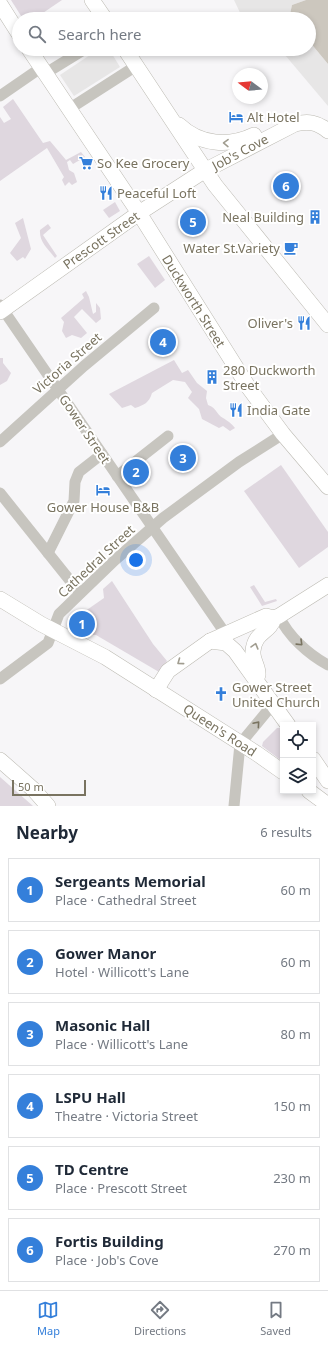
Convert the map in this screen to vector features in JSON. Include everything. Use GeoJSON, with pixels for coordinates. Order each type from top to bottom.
{"type":"FeatureCollection","features":[{"type":"Feature","properties":{"kind":"main road"},"geometry":{"type":"LineString","coordinates":[[92,0],[100,12]]}},
{"type":"Feature","properties":{"kind":"main road"},"geometry":{"type":"LineString","coordinates":[[0,4],[12,23]]}},
{"type":"Feature","properties":{"kind":"main road","name":"Duckworth Street"},"geometry":{"type":"LineString","coordinates":[[35,56],[139,213],[234,366],[283,434],[328,487]]}},
{"type":"Feature","properties":{"kind":"main road"},"geometry":{"type":"LineString","coordinates":[[130,56],[204,171],[328,325]]}},
{"type":"Feature","properties":{"kind":"main road","name":"Job's Cove"},"geometry":{"type":"LineString","coordinates":[[204,171],[295,124],[305,121],[313,123],[328,131]]}},
{"type":"Feature","properties":{"kind":"main road"},"geometry":{"type":"LineString","coordinates":[[172,122],[194,137],[214,142],[234,142],[261,131],[276,133]]}},
{"type":"Feature","properties":{"kind":"main road","name":"Prescott Street"},"geometry":{"type":"LineString","coordinates":[[1,309],[139,213],[204,171]]}},
{"type":"Feature","properties":{"kind":"main road"},"geometry":{"type":"LineString","coordinates":[[257,681],[259,673],[253,660],[254,644],[259,635],[272,626],[277,617],[328,585]]}},
{"type":"Feature","properties":{"kind":"main road","name":"Queen's Road"},"geometry":{"type":"LineString","coordinates":[[0,599],[54,631],[81,643],[280,770]]}},
{"type":"Feature","properties":{"kind":"main road"},"geometry":{"type":"LineString","coordinates":[[156,690],[168,671],[210,641],[266,616],[277,617]]}},
{"type":"Feature","properties":{"kind":"main road"},"geometry":{"type":"LineString","coordinates":[[210,641],[223,642],[230,645],[286,722]]}},
{"type":"Feature","properties":{"kind":"main road"},"geometry":{"type":"LineString","coordinates":[[0,760],[34,790],[48,806]]}},
{"type":"Feature","properties":{"kind":"main road"},"geometry":{"type":"LineString","coordinates":[[316,767],[328,781]]}},
{"type":"Feature","properties":{"kind":"main road"},"geometry":{"type":"LineString","coordinates":[[313,794],[328,805]]}},
{"type":"Feature","properties":{"kind":"street"},"geometry":{"type":"LineString","coordinates":[[0,96],[71,56]]}},
{"type":"Feature","properties":{"kind":"street"},"geometry":{"type":"LineString","coordinates":[[69,109],[136,66]]}},
{"type":"Feature","properties":{"kind":"street","name":"Victoria Street"},"geometry":{"type":"LineString","coordinates":[[0,442],[58,389],[154,308]]}},
{"type":"Feature","properties":{"kind":"street","name":"Gower Street"},"geometry":{"type":"LineString","coordinates":[[1,309],[58,389],[225,633]]}},
{"type":"Feature","properties":{"kind":"street","name":"Cathedral Street"},"geometry":{"type":"LineString","coordinates":[[0,680],[48,643],[54,631],[59,614],[115,560],[163,518],[215,479],[261,447],[283,434]]}},
{"type":"Feature","properties":{"kind":"street"},"geometry":{"type":"LineString","coordinates":[[117,476],[168,436]]}},
{"type":"Feature","properties":{"kind":"street"},"geometry":{"type":"LineString","coordinates":[[48,553],[74,501],[75,482],[79,472],[102,454]]}},
{"type":"Feature","properties":{"kind":"street"},"geometry":{"type":"LineString","coordinates":[[0,493],[80,593]]}},
{"type":"Feature","properties":{"kind":"street"},"geometry":{"type":"LineString","coordinates":[[277,617],[294,638],[310,652],[328,664]]}},
{"type":"Feature","properties":{"kind":"street"},"geometry":{"type":"LineString","coordinates":[[234,806],[240,744],[273,704]]}},
{"type":"Feature","properties":{"kind":"shaded area"},"geometry":{"type":"Polygon","coordinates":[[[11,0],[62,0],[44,12],[19,12],[11,0]]]}},
{"type":"Feature","properties":{"kind":"shaded area"},"geometry":{"type":"Polygon","coordinates":[[[234,0],[306,0],[292,5],[290,12],[240,12],[234,0]]]}},
{"type":"Feature","properties":{"kind":"shaded area"},"geometry":{"type":"Polygon","coordinates":[[[306,0],[328,0],[328,64],[316,49],[316,12],[290,12],[292,5],[306,0]]]}},
{"type":"Feature","properties":{"kind":"shaded area"},"geometry":{"type":"Polygon","coordinates":[[[316,49],[328,64],[328,106],[286,56],[316,56],[316,49]]]}},
{"type":"Feature","properties":{"kind":"shaded area"},"geometry":{"type":"Polygon","coordinates":[[[88,56],[113,56],[120,67],[74,96],[60,75],[88,56]]]}},
{"type":"Feature","properties":{"kind":"shaded area"},"geometry":{"type":"Polygon","coordinates":[[[13,99],[43,143],[50,141],[66,160],[81,152],[85,157],[73,164],[70,160],[67,162],[69,170],[74,173],[77,182],[72,185],[69,182],[65,186],[62,180],[64,177],[47,148],[0,181],[0,117],[4,123],[11,119],[3,107],[13,99]]]}},
{"type":"Feature","properties":{"kind":"shaded area"},"geometry":{"type":"Polygon","coordinates":[[[115,202],[120,211],[109,218],[103,210],[115,202]]]}},
{"type":"Feature","properties":{"kind":"shaded area"},"geometry":{"type":"Polygon","coordinates":[[[23,218],[31,249],[25,259],[23,257],[17,261],[10,253],[21,238],[15,223],[23,218]]]}},
{"type":"Feature","properties":{"kind":"shaded area"},"geometry":{"type":"Polygon","coordinates":[[[48,224],[51,228],[43,235],[57,256],[55,258],[44,245],[40,234],[40,230],[48,224]]]}},
{"type":"Feature","properties":{"kind":"shaded area"},"geometry":{"type":"Polygon","coordinates":[[[149,256],[165,280],[155,288],[137,264],[149,256]]]}},
{"type":"Feature","properties":{"kind":"shaded area"},"geometry":{"type":"Polygon","coordinates":[[[86,291],[93,314],[96,312],[96,303],[100,308],[101,319],[96,323],[82,309],[74,317],[87,333],[81,338],[72,335],[66,338],[62,331],[64,322],[61,318],[84,298],[82,294],[86,291]]]}},
{"type":"Feature","properties":{"kind":"shaded area"},"geometry":{"type":"Polygon","coordinates":[[[0,358],[3,358],[3,363],[11,373],[7,381],[0,385],[0,358]]]}},
{"type":"Feature","properties":{"kind":"shaded area"},"geometry":{"type":"Polygon","coordinates":[[[174,360],[182,373],[188,370],[197,383],[207,391],[206,398],[208,405],[235,428],[230,431],[223,426],[219,428],[202,419],[199,409],[188,398],[192,392],[185,382],[173,380],[152,393],[146,403],[135,408],[131,405],[122,408],[109,394],[174,360]]]}},
{"type":"Feature","properties":{"kind":"shaded area"},"geometry":{"type":"Polygon","coordinates":[[[281,465],[328,532],[328,547],[299,568],[244,491],[281,465]]]}},
{"type":"Feature","properties":{"kind":"shaded area"},"geometry":{"type":"Polygon","coordinates":[[[112,581],[153,644],[167,661],[159,672],[96,635],[85,633],[73,627],[69,621],[72,616],[81,614],[104,598],[103,589],[112,581]]]}},
{"type":"Feature","properties":{"kind":"shaded area"},"geometry":{"type":"Polygon","coordinates":[[[254,585],[265,602],[276,599],[277,601],[262,606],[250,587],[254,585]]]}},
{"type":"Feature","properties":{"kind":"shaded area"},"geometry":{"type":"Polygon","coordinates":[[[277,728],[280,728],[280,760],[262,746],[263,742],[277,728]]]}},
{"type":"Feature","properties":{"kind":"shaded area"},"geometry":{"type":"Polygon","coordinates":[[[0,777],[33,806],[0,806],[0,777]]]}},
{"type":"Feature","properties":{"kind":"place","name":"Alt Hotel"},"geometry":{"type":"Point","coordinates":[236,117]}},
{"type":"Feature","properties":{"kind":"place","name":"So Kee Grocery"},"geometry":{"type":"Point","coordinates":[86,163]}},
{"type":"Feature","properties":{"kind":"place","name":"Fortis Building"},"geometry":{"type":"Point","coordinates":[286,186]}},
{"type":"Feature","properties":{"kind":"place","name":"Peaceful Loft"},"geometry":{"type":"Point","coordinates":[106,193]}},
{"type":"Feature","properties":{"kind":"place","name":"Neal Building"},"geometry":{"type":"Point","coordinates":[315,217]}},
{"type":"Feature","properties":{"kind":"place","name":"TD Centre"},"geometry":{"type":"Point","coordinates":[193,222]}},
{"type":"Feature","properties":{"kind":"place","name":"Water St.Variety"},"geometry":{"type":"Point","coordinates":[291,248]}},
{"type":"Feature","properties":{"kind":"place","name":"Oliver's"},"geometry":{"type":"Point","coordinates":[304,323]}},
{"type":"Feature","properties":{"kind":"place","name":"LSPU Hall"},"geometry":{"type":"Point","coordinates":[163,342]}},
{"type":"Feature","properties":{"kind":"place","name":"280 Duckworth Street"},"geometry":{"type":"Point","coordinates":[212,377]}},
{"type":"Feature","properties":{"kind":"place","name":"India Gate"},"geometry":{"type":"Point","coordinates":[236,410]}},
{"type":"Feature","properties":{"kind":"place","name":"Masonic Hall"},"geometry":{"type":"Point","coordinates":[183,458]}},
{"type":"Feature","properties":{"kind":"place","name":"Gower Manor"},"geometry":{"type":"Point","coordinates":[136,472]}},
{"type":"Feature","properties":{"kind":"place","name":"Gower House B&B"},"geometry":{"type":"Point","coordinates":[103,490]}},
{"type":"Feature","properties":{"kind":"place","name":"Sergeants Memorial"},"geometry":{"type":"Point","coordinates":[82,624]}},
{"type":"Feature","properties":{"kind":"place","name":"Gower Street United Church"},"geometry":{"type":"Point","coordinates":[221,694]}}]}
